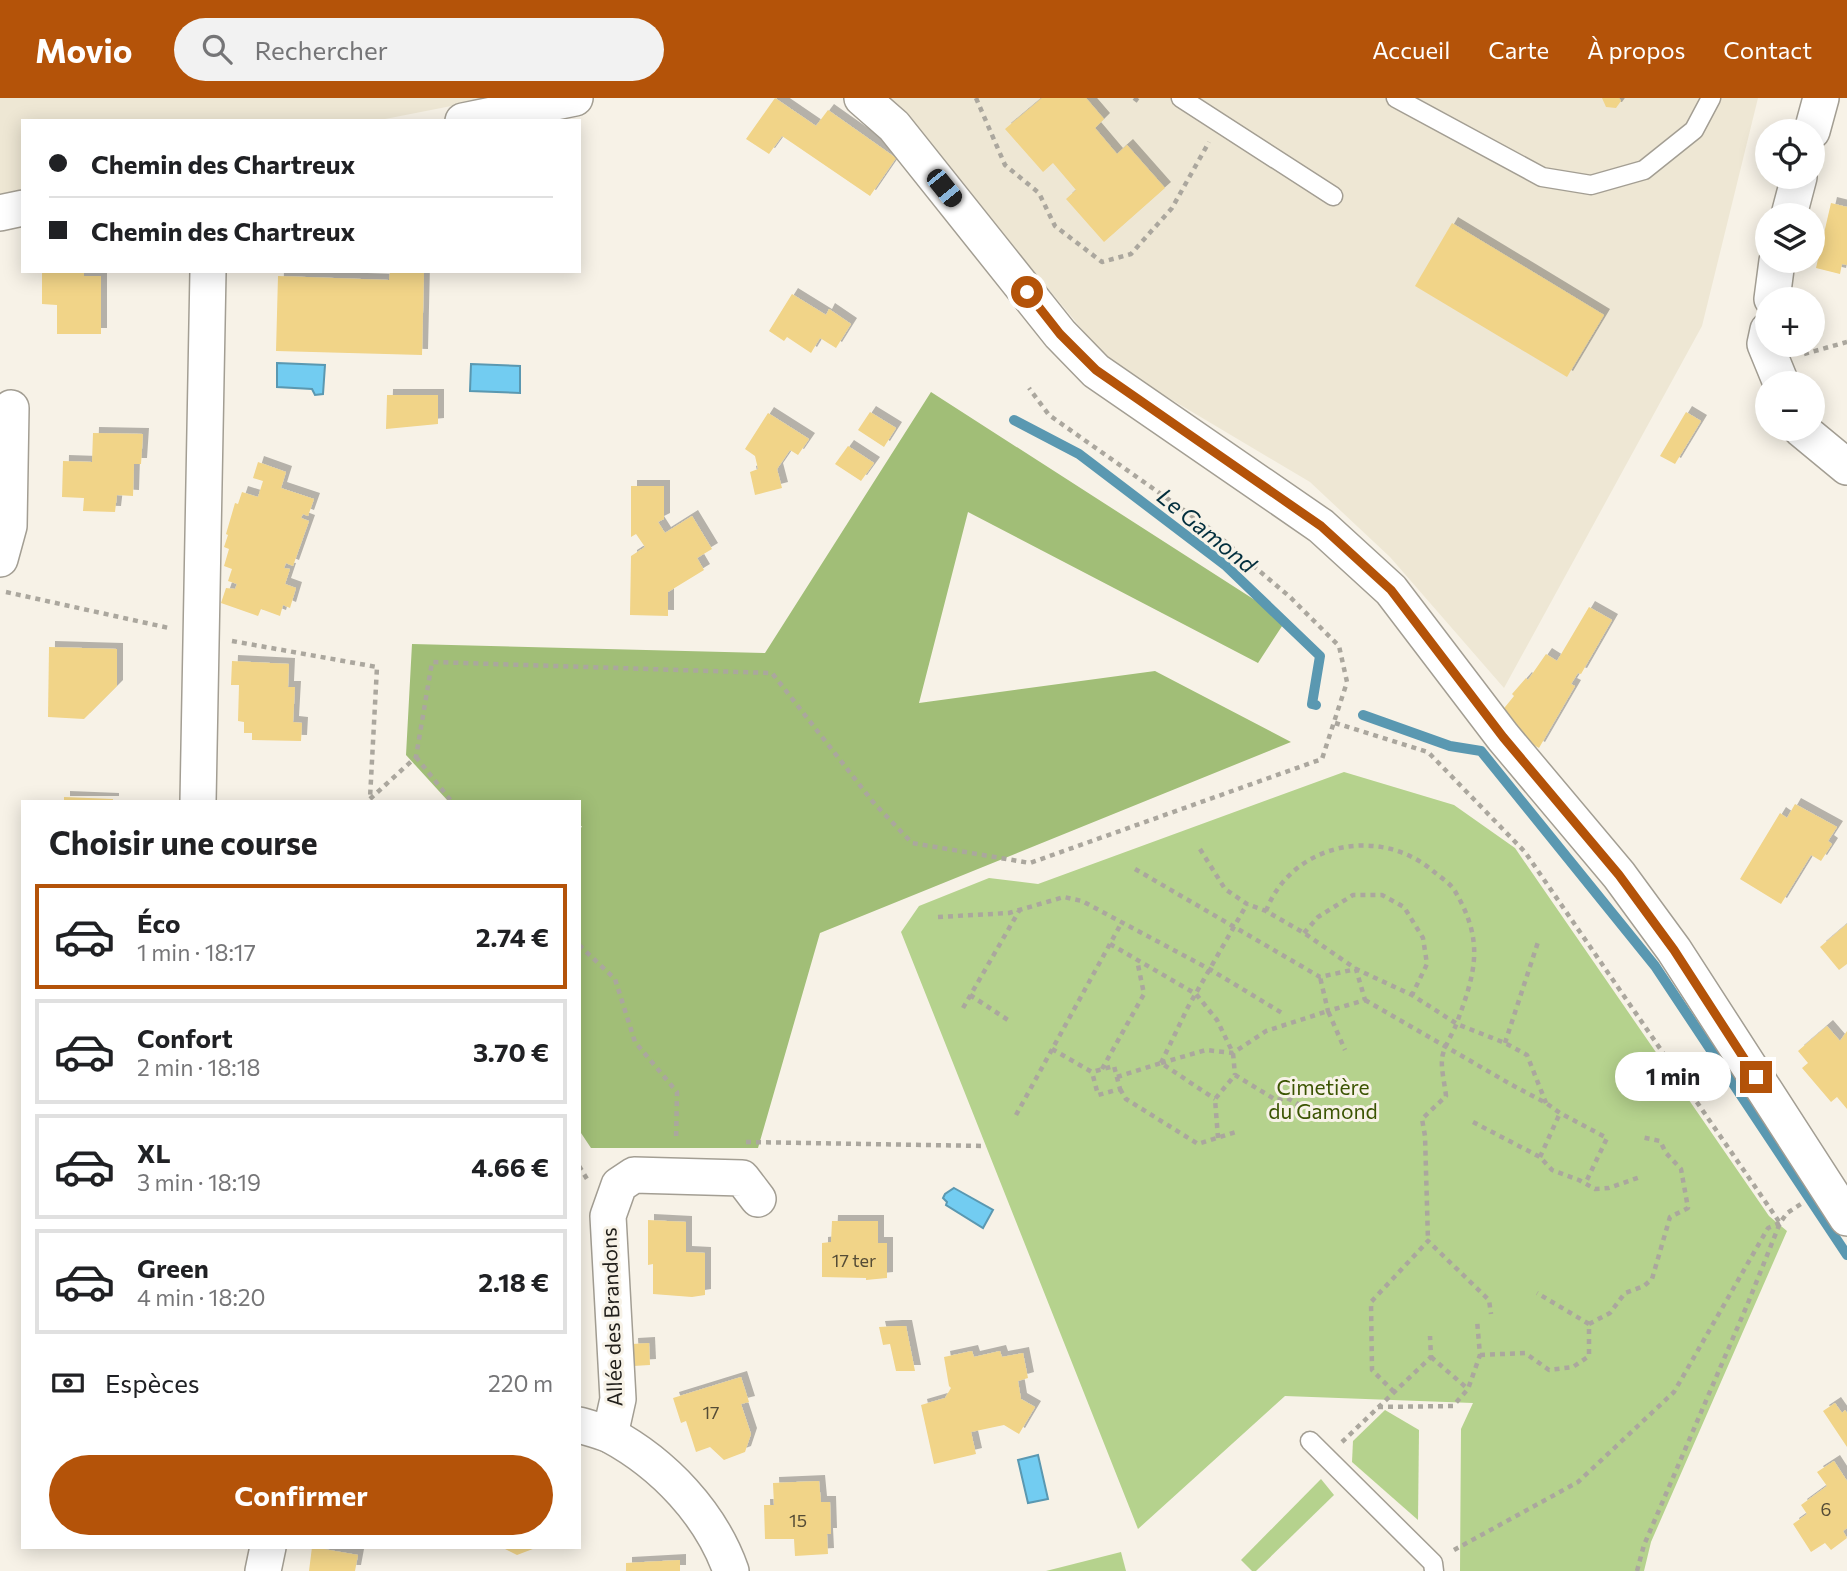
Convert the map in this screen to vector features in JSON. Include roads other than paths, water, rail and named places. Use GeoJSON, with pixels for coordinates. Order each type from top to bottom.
{"type":"FeatureCollection","features":[{"type":"Feature","properties":{"kind":"street"},"geometry":{"type":"LineString","coordinates":[[473,119],[575,98]]}},
{"type":"Feature","properties":{"kind":"street"},"geometry":{"type":"LineString","coordinates":[[862,98],[894,126],[1060,334],[1096,370],[1321,526],[1391,590],[1503,737],[1619,875],[1674,950],[1847,1218]]}},
{"type":"Feature","properties":{"kind":"street"},"geometry":{"type":"LineString","coordinates":[[1815,119],[1821,98]]}},
{"type":"Feature","properties":{"kind":"street"},"geometry":{"type":"LineString","coordinates":[[0,213],[21,208]]}},
{"type":"Feature","properties":{"kind":"street"},"geometry":{"type":"LineString","coordinates":[[198,800],[199,635],[208,273]]}},
{"type":"Feature","properties":{"kind":"street"},"geometry":{"type":"LineString","coordinates":[[0,559],[9,526],[11,408]]}},
{"type":"Feature","properties":{"kind":"street"},"geometry":{"type":"LineString","coordinates":[[1816,441],[1847,467]]}},
{"type":"Feature","properties":{"kind":"street","name":"Allée des Brandons"},"geometry":{"type":"LineString","coordinates":[[731,1571],[723,1548],[697,1506],[654,1465],[594,1430],[618,1399],[608,1216],[620,1185],[634,1175],[742,1178],[758,1199]]}},
{"type":"Feature","properties":{"kind":"street"},"geometry":{"type":"LineString","coordinates":[[263,1571],[268,1549]]}},
{"type":"Feature","properties":{"kind":"lane"},"geometry":{"type":"LineString","coordinates":[[1181,98],[1333,196]]}},
{"type":"Feature","properties":{"kind":"lane"},"geometry":{"type":"LineString","coordinates":[[1396,98],[1542,177],[1591,185],[1644,170],[1694,130],[1712,98]]}},
{"type":"Feature","properties":{"kind":"lane"},"geometry":{"type":"LineString","coordinates":[[1310,1441],[1433,1567]]}},
{"type":"Feature","properties":{"kind":"water"},"geometry":{"type":"Polygon","coordinates":[[[277,363],[325,365],[323,394],[315,395],[312,389],[277,387],[277,363]]]}},
{"type":"Feature","properties":{"kind":"water"},"geometry":{"type":"Polygon","coordinates":[[[471,364],[520,366],[520,393],[470,391],[471,364]]]}},
{"type":"Feature","properties":{"kind":"water"},"geometry":{"type":"Polygon","coordinates":[[[954,1188],[993,1210],[983,1228],[946,1205],[947,1202],[943,1198],[954,1188]]]}},
{"type":"Feature","properties":{"kind":"water"},"geometry":{"type":"Polygon","coordinates":[[[1038,1455],[1048,1499],[1028,1503],[1018,1460],[1038,1455]]]}},
{"type":"Feature","properties":{"kind":"waterway","name":"Le Gamond"},"geometry":{"type":"LineString","coordinates":[[1014,420],[1079,454],[1225,565],[1320,656],[1312,704],[1316,705]]}},
{"type":"Feature","properties":{"kind":"waterway","name":"Le Gamond"},"geometry":{"type":"LineString","coordinates":[[1363,715],[1450,746],[1481,751],[1655,966],[1847,1255]]}},
{"type":"Feature","properties":{"kind":"park label","name":"Cimetière du Gamond"},"geometry":{"type":"Point","coordinates":[1323,1098]}}]}
